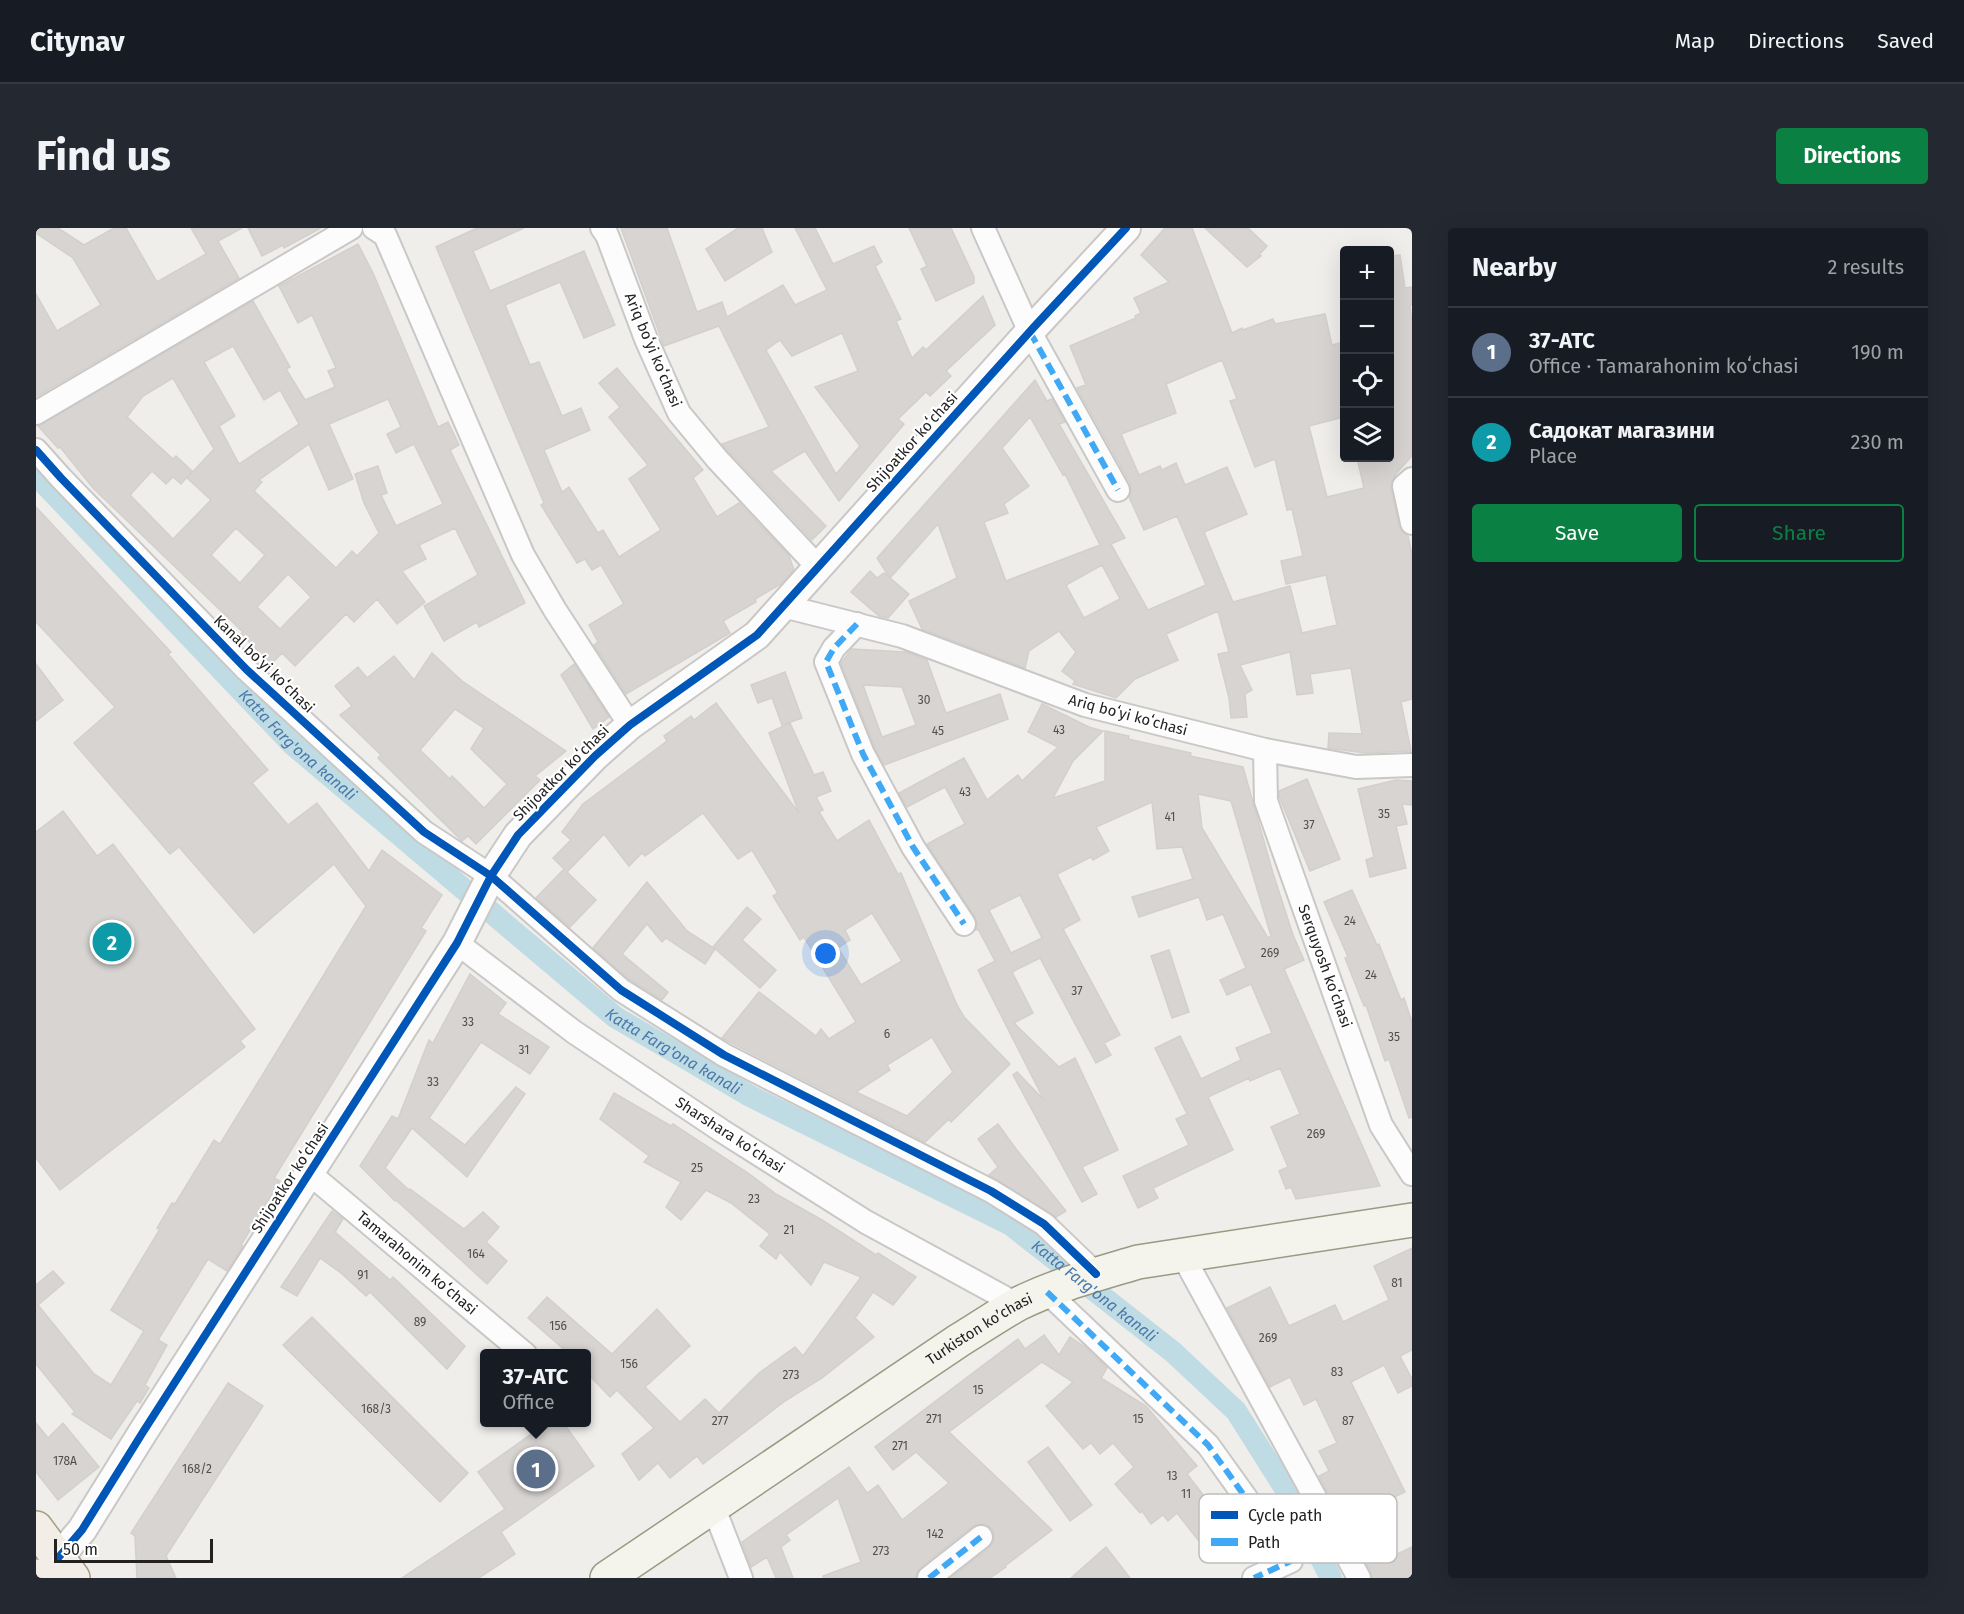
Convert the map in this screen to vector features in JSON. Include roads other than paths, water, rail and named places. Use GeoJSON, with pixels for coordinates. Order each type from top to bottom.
{"type":"FeatureCollection","features":[{"type":"Feature","properties":{"kind":"main road","name":"Turkiston ko’chasi"},"geometry":{"type":"LineString","coordinates":[[607,1578],[958,1341],[1032,1298],[1096,1274],[1138,1262],[1412,1220]]}},
{"type":"Feature","properties":{"kind":"main road"},"geometry":{"type":"LineString","coordinates":[[36,1528],[51,1573]]}},
{"type":"Feature","properties":{"kind":"street"},"geometry":{"type":"LineString","coordinates":[[36,413],[351,228]]}},
{"type":"Feature","properties":{"kind":"street"},"geometry":{"type":"LineString","coordinates":[[374,228],[385,235],[523,555],[555,610],[630,725]]}},
{"type":"Feature","properties":{"kind":"street","name":"Ariq boʻyi koʻchasi"},"geometry":{"type":"LineString","coordinates":[[602,228],[607,235],[646,339],[680,413],[717,459],[818,567]]}},
{"type":"Feature","properties":{"kind":"street"},"geometry":{"type":"LineString","coordinates":[[983,228],[1030,332],[1118,490]]}},
{"type":"Feature","properties":{"kind":"street","name":"Shijoatkor koʻchasi"},"geometry":{"type":"LineString","coordinates":[[51,1573],[82,1530],[457,943],[491,876],[518,835],[595,756],[630,725],[757,635],[1126,228]]}},
{"type":"Feature","properties":{"kind":"street","name":"Kanal boʻyi koʻchasi"},"geometry":{"type":"LineString","coordinates":[[36,450],[248,670],[424,832],[491,876],[621,990],[724,1056],[991,1191],[1044,1224],[1096,1274]]}},
{"type":"Feature","properties":{"kind":"street"},"geometry":{"type":"LineString","coordinates":[[1412,479],[1404,486],[1412,524]]}},
{"type":"Feature","properties":{"kind":"street","name":"Ariq boʻyi koʻchasi"},"geometry":{"type":"LineString","coordinates":[[783,606],[902,636],[1085,705],[1265,750],[1356,767],[1412,765]]}},
{"type":"Feature","properties":{"kind":"street"},"geometry":{"type":"LineString","coordinates":[[856,624],[834,648],[826,662],[863,754],[914,847],[964,924]]}},
{"type":"Feature","properties":{"kind":"street","name":"Serquyosh koʻchasi"},"geometry":{"type":"LineString","coordinates":[[1265,750],[1266,801],[1381,1125],[1412,1174]]}},
{"type":"Feature","properties":{"kind":"street","name":"Sharshara koʻchasi"},"geometry":{"type":"LineString","coordinates":[[457,943],[574,1032],[722,1131],[866,1222],[1032,1298],[1208,1445],[1243,1494]]}},
{"type":"Feature","properties":{"kind":"street","name":"Tamarahonim koʻchasi"},"geometry":{"type":"LineString","coordinates":[[309,1173],[520,1349]]}},
{"type":"Feature","properties":{"kind":"street"},"geometry":{"type":"LineString","coordinates":[[1183,1256],[1313,1494]]}},
{"type":"Feature","properties":{"kind":"street"},"geometry":{"type":"LineString","coordinates":[[713,1506],[741,1578]]}},
{"type":"Feature","properties":{"kind":"street"},"geometry":{"type":"LineString","coordinates":[[929,1578],[981,1537]]}},
{"type":"Feature","properties":{"kind":"street"},"geometry":{"type":"LineString","coordinates":[[1351,1563],[1359,1578]]}},
{"type":"Feature","properties":{"kind":"street"},"geometry":{"type":"LineString","coordinates":[[1254,1578],[1297,1570]]}},
{"type":"Feature","properties":{"kind":"waterway","name":"Katta Farg'ona kanali"},"geometry":{"type":"LineString","coordinates":[[36,475],[292,744],[615,1017],[750,1096],[1011,1225],[1173,1352],[1236,1411],[1288,1494]]}},
{"type":"Feature","properties":{"kind":"waterway","name":"Katta Farg'ona kanali"},"geometry":{"type":"LineString","coordinates":[[1323,1563],[1331,1578]]}},
{"type":"Feature","properties":{"kind":"place","name":"Садокат магазини"},"geometry":{"type":"Point","coordinates":[112,942]}},
{"type":"Feature","properties":{"kind":"place","name":"37-АТС"},"geometry":{"type":"Point","coordinates":[536,1469]}}]}
